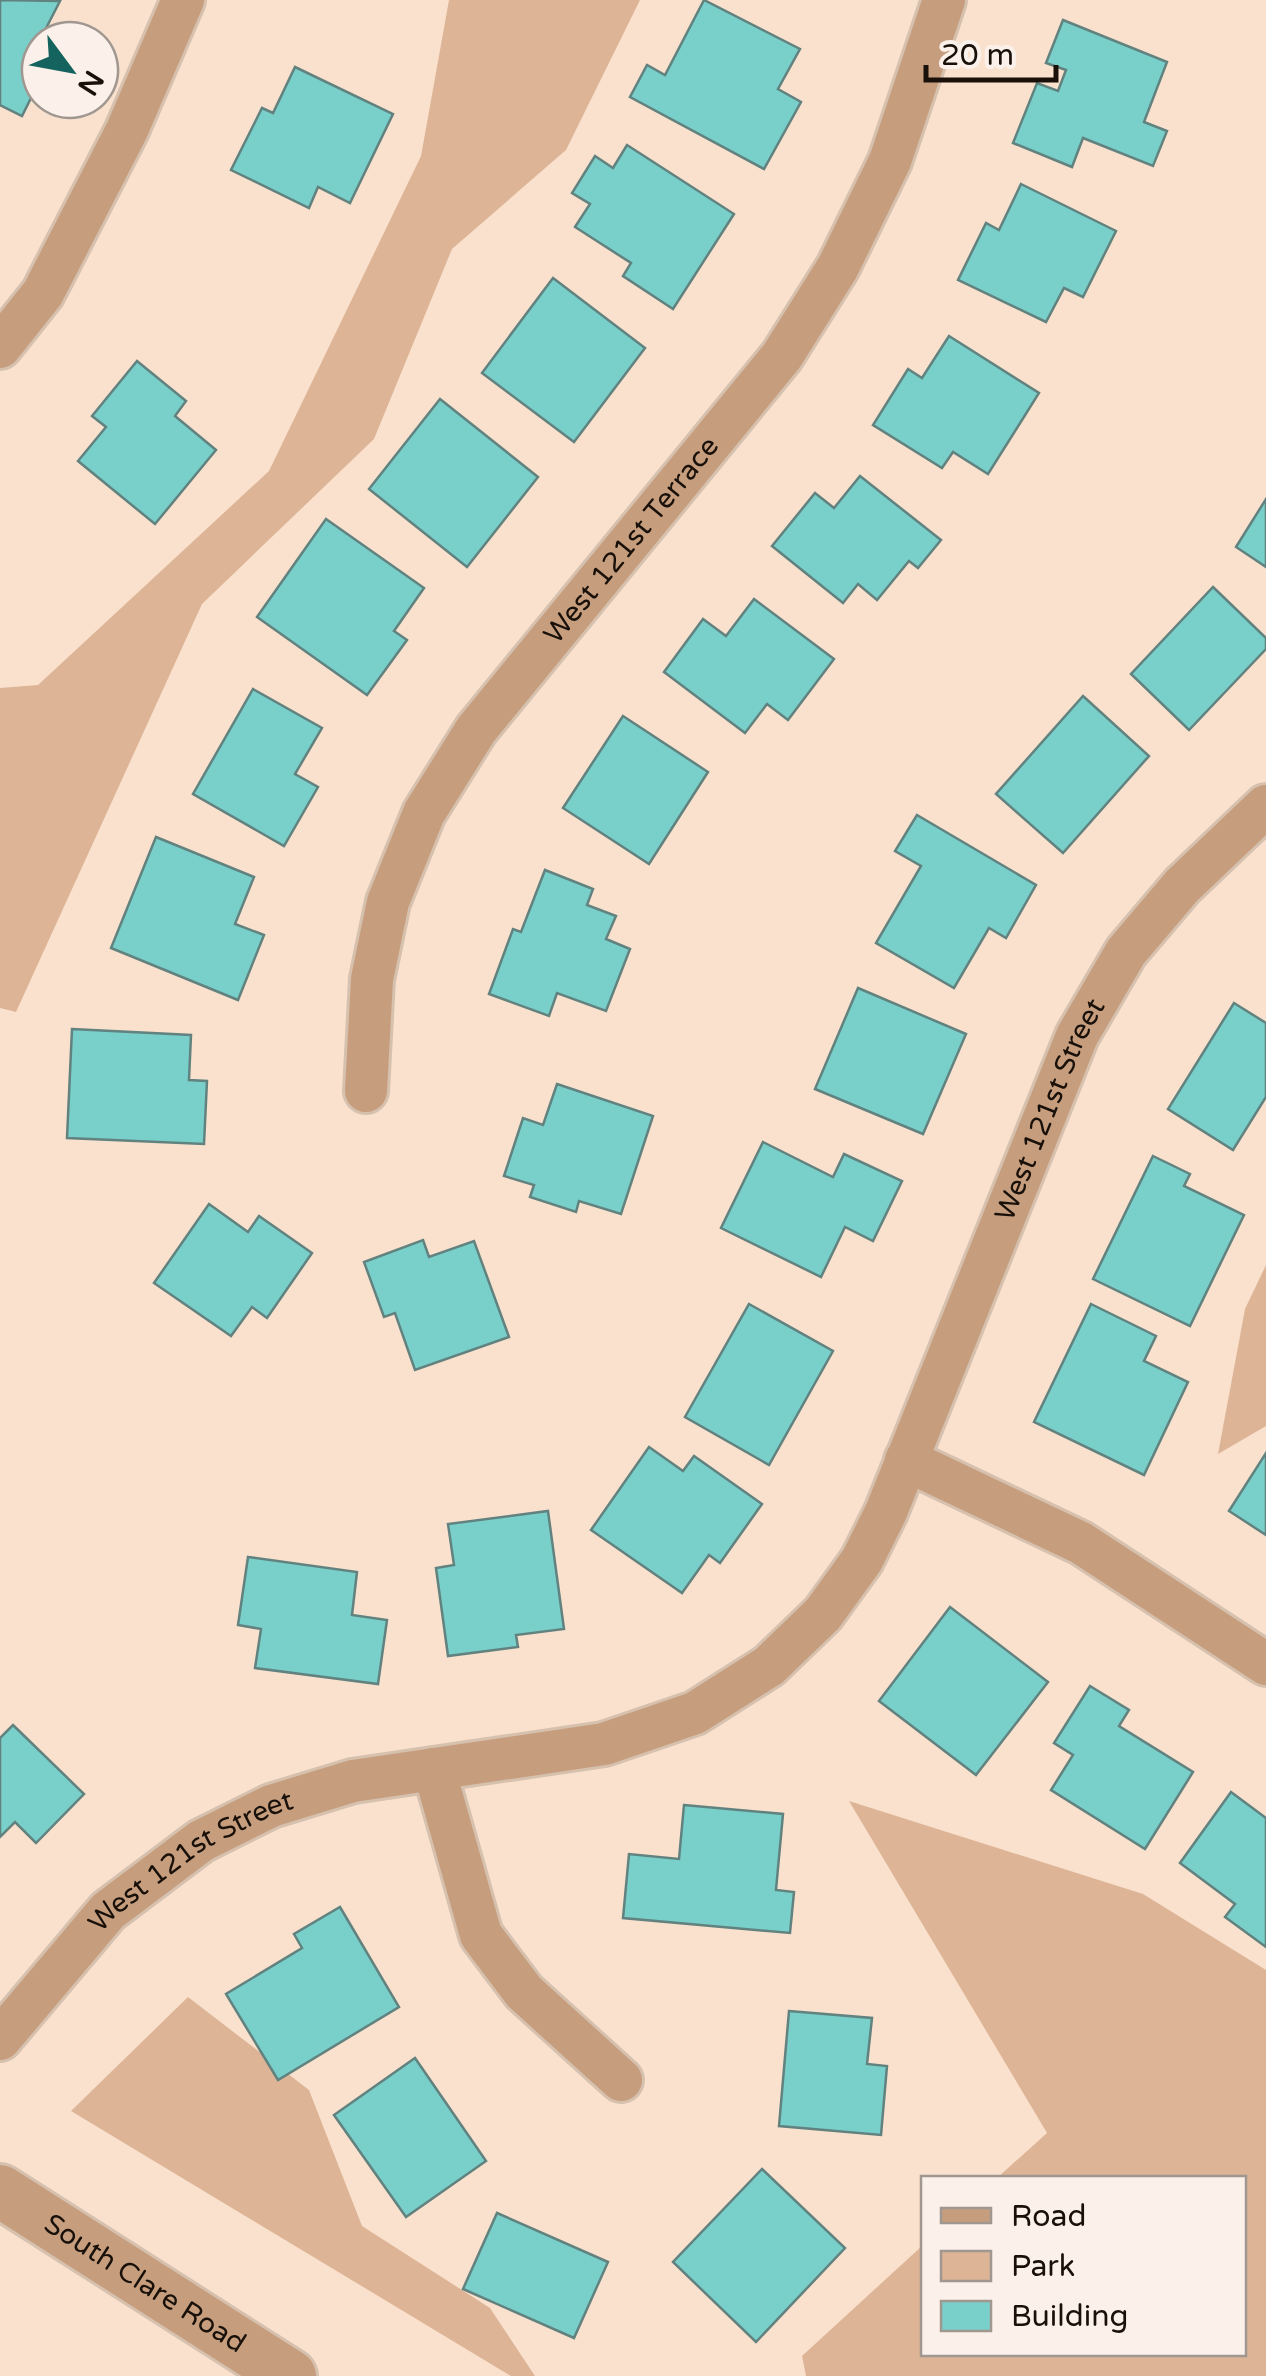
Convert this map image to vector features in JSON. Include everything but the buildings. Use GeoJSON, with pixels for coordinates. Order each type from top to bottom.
{"type":"FeatureCollection","features":[{"type":"Feature","properties":{"kind":"street"},"geometry":{"type":"LineString","coordinates":[[0,347],[43,293],[126,130],[182,0]]}},
{"type":"Feature","properties":{"kind":"street","name":"West 121st Terrace"},"geometry":{"type":"LineString","coordinates":[[366,1091],[372,979],[388,902],[424,812],[476,730],[782,356],[838,267],[890,161],[944,0]]}},
{"type":"Feature","properties":{"kind":"street","name":"West 121st Street"},"geometry":{"type":"LineString","coordinates":[[0,2039],[108,1911],[201,1841],[270,1806],[353,1782],[604,1744],[695,1713],[769,1666],[823,1614],[862,1560],[906,1460],[1077,1036],[1126,952],[1182,886],[1266,806]]}},
{"type":"Feature","properties":{"kind":"street"},"geometry":{"type":"LineString","coordinates":[[906,1460],[1080,1543],[1266,1664]]}},
{"type":"Feature","properties":{"kind":"street"},"geometry":{"type":"LineString","coordinates":[[434,1770],[481,1934],[524,1992],[621,2080]]}},
{"type":"Feature","properties":{"kind":"street","name":"South Clare Road"},"geometry":{"type":"LineString","coordinates":[[0,2190],[290,2376]]}},
{"type":"Feature","properties":{"kind":"green space"},"geometry":{"type":"Polygon","coordinates":[[[449,0],[640,0],[566,150],[452,249],[374,439],[202,604],[16,1012],[0,1008],[0,688],[38,685],[269,471],[421,156],[449,0]]]}},
{"type":"Feature","properties":{"kind":"green space"},"geometry":{"type":"Polygon","coordinates":[[[1266,1265],[1266,1426],[1218,1454],[1245,1309],[1266,1265]]]}},
{"type":"Feature","properties":{"kind":"green space"},"geometry":{"type":"Polygon","coordinates":[[[849,1801],[1143,1894],[1266,1970],[1266,2376],[806,2376],[802,2356],[921,2247],[921,2356],[1246,2356],[1246,2176],[999,2176],[1047,2133],[849,1801]]]}},
{"type":"Feature","properties":{"kind":"green space"},"geometry":{"type":"Polygon","coordinates":[[[188,1997],[309,2090],[362,2226],[490,2308],[535,2376],[511,2376],[71,2111],[188,1997]]]}}]}
